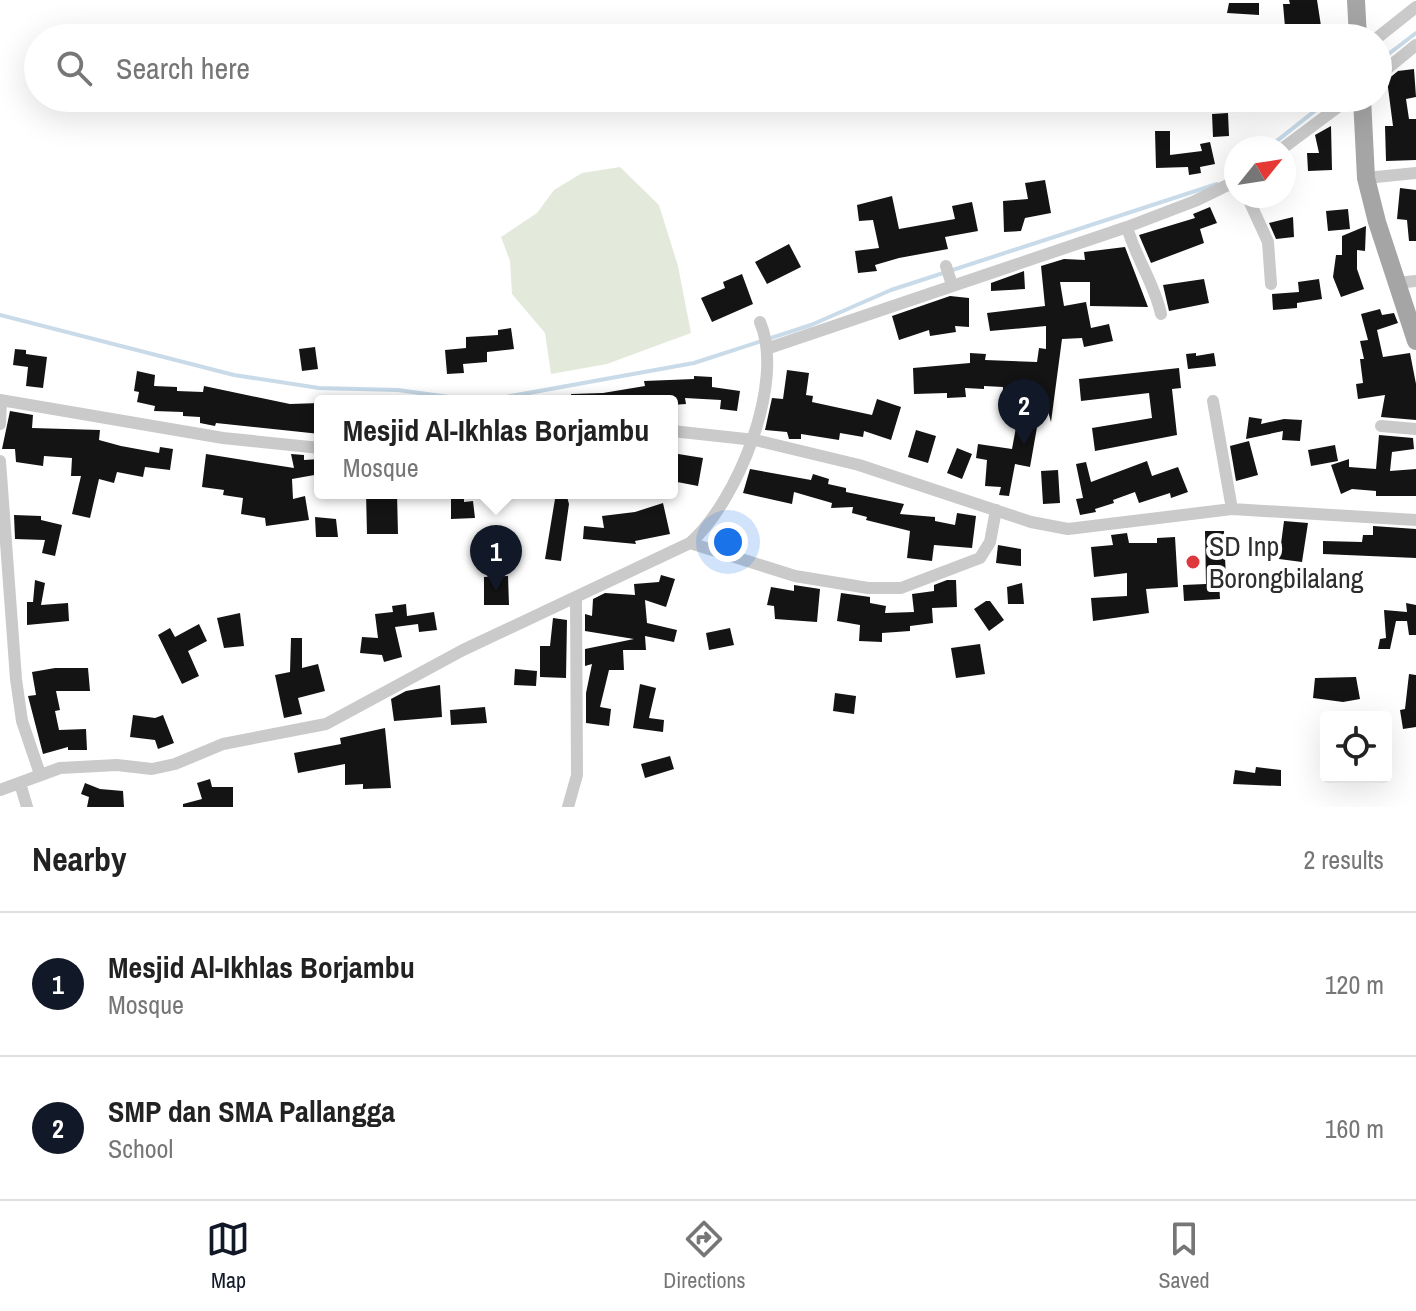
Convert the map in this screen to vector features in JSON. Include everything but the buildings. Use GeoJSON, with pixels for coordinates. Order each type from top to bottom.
{"type":"FeatureCollection","features":[{"type":"Feature","properties":{"kind":"main road"},"geometry":{"type":"LineString","coordinates":[[1356,0],[1357,24]]}},
{"type":"Feature","properties":{"kind":"main road"},"geometry":{"type":"LineString","coordinates":[[1363,112],[1366,178],[1416,341]]}},
{"type":"Feature","properties":{"kind":"street"},"geometry":{"type":"LineString","coordinates":[[1392,26],[1416,7]]}},
{"type":"Feature","properties":{"kind":"street"},"geometry":{"type":"LineString","coordinates":[[1392,65],[1416,45]]}},
{"type":"Feature","properties":{"kind":"street"},"geometry":{"type":"LineString","coordinates":[[1296,138],[1331,112]]}},
{"type":"Feature","properties":{"kind":"street"},"geometry":{"type":"LineString","coordinates":[[1366,178],[1416,173]]}},
{"type":"Feature","properties":{"kind":"street"},"geometry":{"type":"LineString","coordinates":[[768,345],[949,275],[1127,227],[1224,187]]}},
{"type":"Feature","properties":{"kind":"street"},"geometry":{"type":"LineString","coordinates":[[1252,208],[1268,242],[1271,284]]}},
{"type":"Feature","properties":{"kind":"street"},"geometry":{"type":"LineString","coordinates":[[1127,227],[1138,262],[1155,285],[1161,314]]}},
{"type":"Feature","properties":{"kind":"street"},"geometry":{"type":"LineString","coordinates":[[1396,283],[1416,281]]}},
{"type":"Feature","properties":{"kind":"street"},"geometry":{"type":"LineString","coordinates":[[0,790],[40,774],[80,765],[152,769],[175,764],[223,744],[326,724],[463,650],[690,543],[712,520],[755,440],[768,345],[761,325]]}},
{"type":"Feature","properties":{"kind":"street"},"geometry":{"type":"LineString","coordinates":[[0,424],[0,400],[223,438],[314,447]]}},
{"type":"Feature","properties":{"kind":"street"},"geometry":{"type":"LineString","coordinates":[[1213,401],[1232,509]]}},
{"type":"Feature","properties":{"kind":"street"},"geometry":{"type":"LineString","coordinates":[[1381,426],[1416,429]]}},
{"type":"Feature","properties":{"kind":"street"},"geometry":{"type":"LineString","coordinates":[[678,432],[755,440],[859,465],[1031,522],[1078,530],[1232,509],[1416,520]]}},
{"type":"Feature","properties":{"kind":"street"},"geometry":{"type":"LineString","coordinates":[[0,461],[16,679],[22,721],[40,774]]}},
{"type":"Feature","properties":{"kind":"street"},"geometry":{"type":"LineString","coordinates":[[690,543],[795,576],[868,588],[901,588],[980,558],[990,542],[996,510]]}},
{"type":"Feature","properties":{"kind":"street"},"geometry":{"type":"LineString","coordinates":[[568,807],[577,775],[576,597]]}},
{"type":"Feature","properties":{"kind":"street"},"geometry":{"type":"LineString","coordinates":[[20,783],[27,807]]}},
{"type":"Feature","properties":{"kind":"shaded area"},"geometry":{"type":"Polygon","coordinates":[[[620,167],[659,205],[678,266],[691,333],[607,364],[551,374],[545,333],[512,294],[510,261],[501,237],[537,213],[554,190],[582,173],[620,167]]]}},
{"type":"Feature","properties":{"kind":"waterway"},"geometry":{"type":"LineString","coordinates":[[1392,51],[1416,33]]}},
{"type":"Feature","properties":{"kind":"waterway"},"geometry":{"type":"LineString","coordinates":[[1283,136],[1313,112]]}},
{"type":"Feature","properties":{"kind":"waterway"},"geometry":{"type":"LineString","coordinates":[[517,395],[694,363],[811,325],[891,290],[1217,184]]}},
{"type":"Feature","properties":{"kind":"waterway"},"geometry":{"type":"LineString","coordinates":[[0,315],[234,375],[319,388],[398,390],[434,395]]}},
{"type":"Feature","properties":{"kind":"place","name":"SMP dan SMA Pallangga"},"geometry":{"type":"Point","coordinates":[1024,445]}},
{"type":"Feature","properties":{"kind":"place","name":"SD Inp Borongbilalang"},"geometry":{"type":"Point","coordinates":[1193,562]}},
{"type":"Feature","properties":{"kind":"place","name":"Mesjid Al-Ikhlas Borjambu"},"geometry":{"type":"Point","coordinates":[496,591]}}]}
